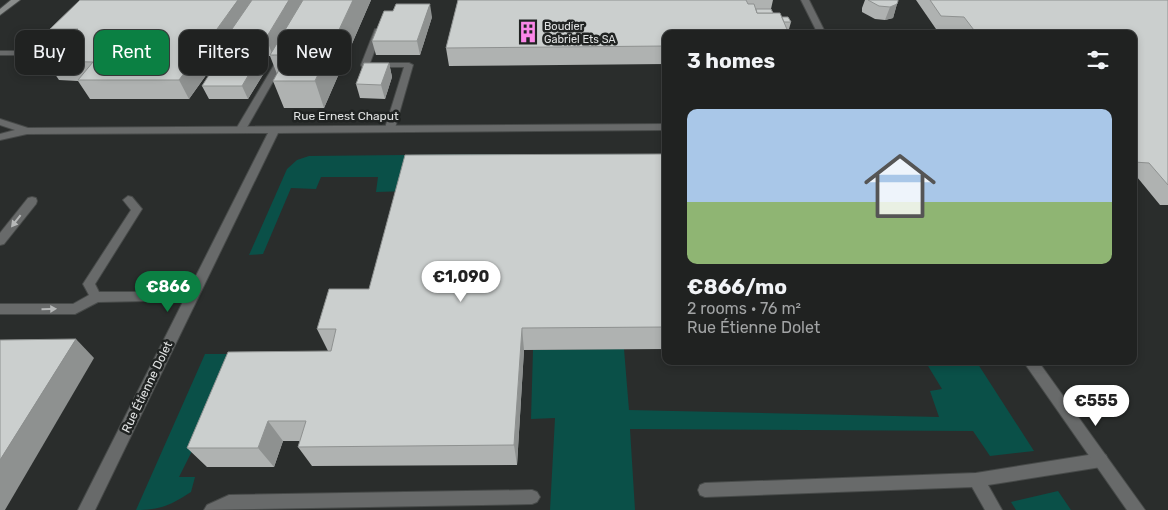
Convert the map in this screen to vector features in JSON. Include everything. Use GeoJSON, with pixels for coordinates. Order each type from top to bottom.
{"type":"FeatureCollection","features":[{"type":"Feature","properties":{"kind":"main road"},"geometry":{"type":"LineString","coordinates":[[0,13],[16,0]]}},
{"type":"Feature","properties":{"kind":"street"},"geometry":{"type":"LineString","coordinates":[[805,0],[820,30]]}},
{"type":"Feature","properties":{"kind":"street","name":"Rue Ernest Chaput"},"geometry":{"type":"LineString","coordinates":[[0,122],[27,131]]}},
{"type":"Feature","properties":{"kind":"street","name":"Rue Ernest Chaput"},"geometry":{"type":"LineString","coordinates":[[0,137],[27,131],[662,127]]}},
{"type":"Feature","properties":{"kind":"street","name":"Rue Étienne Dolet"},"geometry":{"type":"LineString","coordinates":[[86,510],[275,129]]}},
{"type":"Feature","properties":{"kind":"street"},"geometry":{"type":"LineString","coordinates":[[1033,365],[1137,510]]}},
{"type":"Feature","properties":{"kind":"lane"},"geometry":{"type":"LineString","coordinates":[[380,26],[365,65],[409,65],[390,128]]}},
{"type":"Feature","properties":{"kind":"lane"},"geometry":{"type":"LineString","coordinates":[[0,53],[15,53]]}},
{"type":"Feature","properties":{"kind":"lane"},"geometry":{"type":"LineString","coordinates":[[241,129],[278,65]]}},
{"type":"Feature","properties":{"kind":"lane"},"geometry":{"type":"LineString","coordinates":[[96,297],[89,284],[137,209],[128,200]]}},
{"type":"Feature","properties":{"kind":"lane"},"geometry":{"type":"LineString","coordinates":[[0,241],[32,201]]}},
{"type":"Feature","properties":{"kind":"lane"},"geometry":{"type":"LineString","coordinates":[[0,309],[75,309],[96,297],[192,297]]}},
{"type":"Feature","properties":{"kind":"lane"},"geometry":{"type":"LineString","coordinates":[[705,490],[976,480],[1101,460]]}},
{"type":"Feature","properties":{"kind":"lane"},"geometry":{"type":"LineString","coordinates":[[976,480],[994,510]]}},
{"type":"Feature","properties":{"kind":"lane"},"geometry":{"type":"LineString","coordinates":[[212,510],[229,503],[532,497]]}},
{"type":"Feature","properties":{"kind":"green space"},"geometry":{"type":"Polygon","coordinates":[[[662,154],[408,191],[376,192],[378,177],[321,177],[316,189],[291,188],[263,254],[249,255],[287,169],[297,160],[309,156],[662,154]]]}},
{"type":"Feature","properties":{"kind":"green space"},"geometry":{"type":"Polygon","coordinates":[[[624,349],[629,410],[939,417],[930,391],[942,389],[927,365],[979,365],[1034,451],[990,456],[973,431],[630,429],[635,510],[550,510],[555,418],[531,419],[533,350],[624,349]]]}},
{"type":"Feature","properties":{"kind":"green space"},"geometry":{"type":"Polygon","coordinates":[[[205,354],[337,354],[192,451],[179,477],[195,477],[191,492],[165,506],[136,510],[205,354]]]}},
{"type":"Feature","properties":{"kind":"green space"},"geometry":{"type":"Polygon","coordinates":[[[1058,491],[1071,510],[1016,510],[1011,502],[1058,491]]]}},
{"type":"Feature","properties":{"kind":"building"},"geometry":{"type":"Polygon","coordinates":[[[80,0],[238,0],[217,29],[232,29],[252,0],[289,0],[268,35],[268,30],[179,30],[179,75],[183,75],[179,80],[78,80],[93,62],[84,62],[84,30],[50,29],[80,0]]]}},
{"type":"Feature","properties":{"kind":"building"},"geometry":{"type":"Polygon","coordinates":[[[303,0],[353,0],[339,30],[285,30],[303,0]]]}},
{"type":"Feature","properties":{"kind":"building"},"geometry":{"type":"Polygon","coordinates":[[[458,0],[746,0],[748,4],[754,4],[757,13],[780,13],[787,30],[662,30],[662,46],[446,48],[458,0]]]}},
{"type":"Feature","properties":{"kind":"building"},"geometry":{"type":"Polygon","coordinates":[[[868,0],[898,1],[897,4],[890,7],[879,6],[868,0]]]}},
{"type":"Feature","properties":{"kind":"building"},"geometry":{"type":"Polygon","coordinates":[[[930,0],[1168,0],[1168,185],[1149,163],[1137,162],[1137,30],[974,30],[964,17],[941,16],[930,0]]]}},
{"type":"Feature","properties":{"kind":"building"},"geometry":{"type":"Polygon","coordinates":[[[396,4],[430,4],[417,41],[372,41],[384,11],[393,11],[396,4]]]}},
{"type":"Feature","properties":{"kind":"building"},"geometry":{"type":"Polygon","coordinates":[[[756,9],[771,9],[773,13],[757,13],[756,9]]]}},
{"type":"Feature","properties":{"kind":"building"},"geometry":{"type":"Polygon","coordinates":[[[782,17],[788,17],[791,22],[784,22],[782,17]]]}},
{"type":"Feature","properties":{"kind":"building"},"geometry":{"type":"Polygon","coordinates":[[[278,42],[278,55],[270,55],[278,42]]]}},
{"type":"Feature","properties":{"kind":"building"},"geometry":{"type":"Polygon","coordinates":[[[364,63],[389,63],[381,85],[356,84],[364,63]]]}},
{"type":"Feature","properties":{"kind":"building"},"geometry":{"type":"Polygon","coordinates":[[[278,72],[278,75],[318,75],[315,81],[273,81],[278,72]]]}},
{"type":"Feature","properties":{"kind":"building"},"geometry":{"type":"Polygon","coordinates":[[[209,75],[249,75],[242,86],[202,86],[209,75]]]}},
{"type":"Feature","properties":{"kind":"building"},"geometry":{"type":"Polygon","coordinates":[[[662,154],[662,327],[522,328],[514,445],[298,447],[306,421],[268,421],[258,448],[187,448],[228,352],[331,351],[336,329],[317,329],[329,289],[369,289],[405,155],[662,154]]]}},
{"type":"Feature","properties":{"kind":"building"},"geometry":{"type":"Polygon","coordinates":[[[76,339],[0,460],[0,340],[76,339]]]}},
{"type":"Feature","properties":{"kind":"place","name":"Boudier Gabriel Ets SA"},"geometry":{"type":"Point","coordinates":[528,32]}}]}
